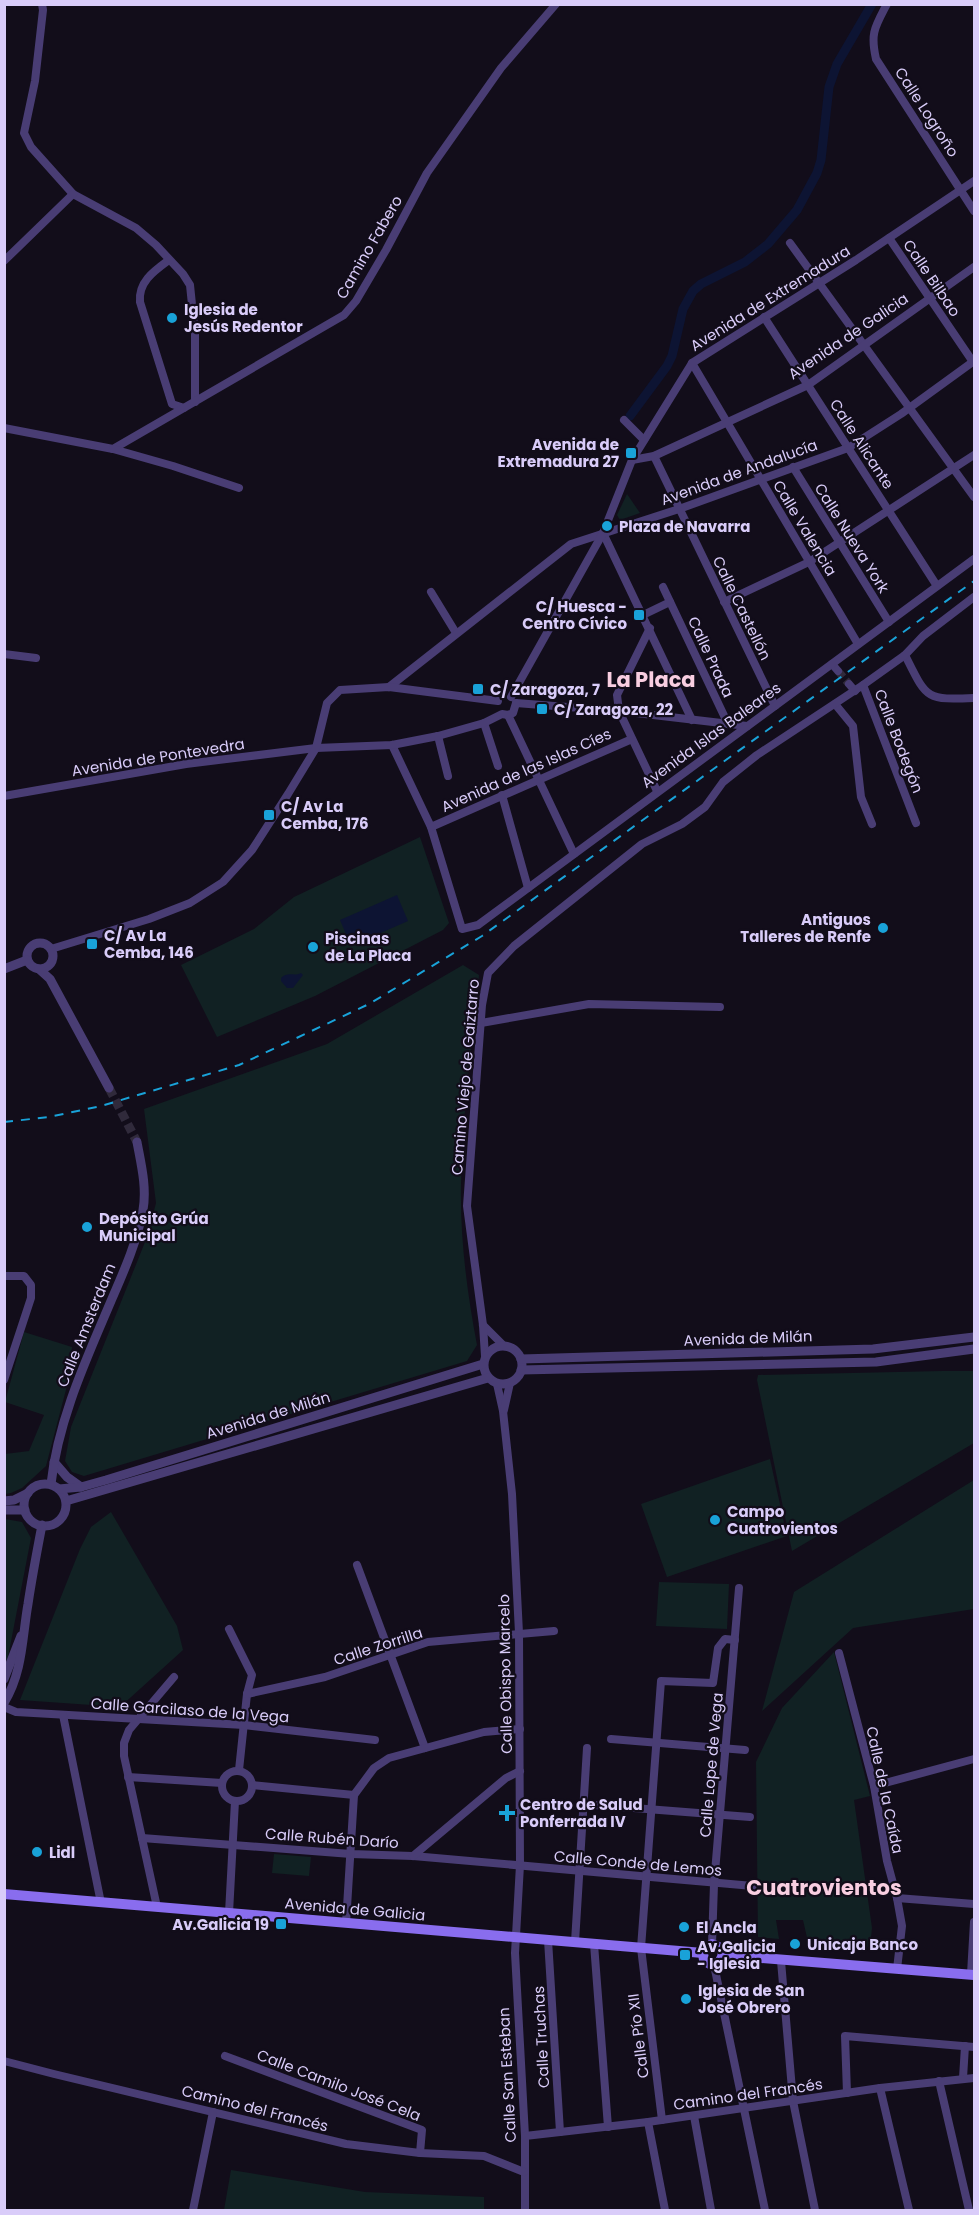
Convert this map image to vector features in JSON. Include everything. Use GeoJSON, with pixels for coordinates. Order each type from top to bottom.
{"type":"FeatureCollection","features":[{"type":"Feature","properties":{"kind":"main road","name":"Avenida de Galicia"},"geometry":{"type":"LineString","coordinates":[[4,1894],[703,1953]]}},
{"type":"Feature","properties":{"kind":"main road"},"geometry":{"type":"LineString","coordinates":[[712,1944],[721,1948],[723,1955],[721,1961],[714,1965],[707,1963],[703,1953],[705,1948],[712,1944]]}},
{"type":"Feature","properties":{"kind":"main road"},"geometry":{"type":"LineString","coordinates":[[723,1955],[973,1974]]}},
{"type":"Feature","properties":{"kind":"street"},"geometry":{"type":"LineString","coordinates":[[42,4],[44,10],[35,81],[24,133],[31,147],[73,194],[136,228],[156,245],[190,285],[195,334],[195,402]]}},
{"type":"Feature","properties":{"kind":"street","name":"Camino Fabero"},"geometry":{"type":"LineString","coordinates":[[113,449],[344,315],[356,302],[427,173],[501,68],[556,4]]}},
{"type":"Feature","properties":{"kind":"street","name":"Calle Logroño"},"geometry":{"type":"LineString","coordinates":[[887,4],[876,25],[872,40],[876,59],[975,211]]}},
{"type":"Feature","properties":{"kind":"street","name":"Avenida de Extremadura"},"geometry":{"type":"LineString","coordinates":[[603,533],[632,460],[692,363],[819,284],[975,181]]}},
{"type":"Feature","properties":{"kind":"street"},"geometry":{"type":"LineString","coordinates":[[4,261],[73,194]]}},
{"type":"Feature","properties":{"kind":"street","name":"Calle Bilbao"},"geometry":{"type":"LineString","coordinates":[[889,238],[974,362]]}},
{"type":"Feature","properties":{"kind":"street"},"geometry":{"type":"LineString","coordinates":[[790,243],[975,497]]}},
{"type":"Feature","properties":{"kind":"street"},"geometry":{"type":"LineString","coordinates":[[169,260],[148,277],[140,290],[140,302],[172,404],[184,408]]}},
{"type":"Feature","properties":{"kind":"street","name":"Avenida de Galicia"},"geometry":{"type":"LineString","coordinates":[[632,460],[654,456],[808,385],[975,267]]}},
{"type":"Feature","properties":{"kind":"street","name":"Calle Alicante"},"geometry":{"type":"LineString","coordinates":[[764,317],[937,586]]}},
{"type":"Feature","properties":{"kind":"street","name":"Avenida de Andalucía"},"geometry":{"type":"LineString","coordinates":[[603,533],[679,509],[848,448],[974,362]]}},
{"type":"Feature","properties":{"kind":"street","name":"Calle Valencia"},"geometry":{"type":"LineString","coordinates":[[692,363],[858,644]]}},
{"type":"Feature","properties":{"kind":"street"},"geometry":{"type":"LineString","coordinates":[[624,420],[644,440]]}},
{"type":"Feature","properties":{"kind":"street"},"geometry":{"type":"LineString","coordinates":[[4,428],[113,449],[239,488]]}},
{"type":"Feature","properties":{"kind":"street"},"geometry":{"type":"LineString","coordinates":[[724,602],[809,562],[975,455]]}},
{"type":"Feature","properties":{"kind":"street","name":"Calle Castellón"},"geometry":{"type":"LineString","coordinates":[[654,456],[775,706]]}},
{"type":"Feature","properties":{"kind":"street","name":"Calle Nueva York"},"geometry":{"type":"LineString","coordinates":[[793,468],[888,622]]}},
{"type":"Feature","properties":{"kind":"street"},"geometry":{"type":"LineString","coordinates":[[603,533],[692,720]]}},
{"type":"Feature","properties":{"kind":"street"},"geometry":{"type":"LineString","coordinates":[[388,687],[571,544],[603,533]]}},
{"type":"Feature","properties":{"kind":"street"},"geometry":{"type":"LineString","coordinates":[[505,714],[513,712],[513,700],[603,533]]}},
{"type":"Feature","properties":{"kind":"street","name":"Avenida Islas Baleares"},"geometry":{"type":"LineString","coordinates":[[431,827],[462,929],[478,925],[975,559]]}},
{"type":"Feature","properties":{"kind":"street","name":"Calle Prada"},"geometry":{"type":"LineString","coordinates":[[663,587],[728,724]]}},
{"type":"Feature","properties":{"kind":"street"},"geometry":{"type":"LineString","coordinates":[[431,592],[456,633]]}},
{"type":"Feature","properties":{"kind":"street"},"geometry":{"type":"LineString","coordinates":[[864,685],[905,656],[923,636],[975,597]]}},
{"type":"Feature","properties":{"kind":"street"},"geometry":{"type":"LineString","coordinates":[[643,615],[670,602]]}},
{"type":"Feature","properties":{"kind":"street"},"geometry":{"type":"LineString","coordinates":[[650,628],[617,695],[619,711],[657,792]]}},
{"type":"Feature","properties":{"kind":"street"},"geometry":{"type":"LineString","coordinates":[[4,654],[36,658]]}},
{"type":"Feature","properties":{"kind":"street"},"geometry":{"type":"LineString","coordinates":[[905,656],[921,688],[930,696],[941,699],[975,698]]}},
{"type":"Feature","properties":{"kind":"street"},"geometry":{"type":"LineString","coordinates":[[832,664],[838,671]]}},
{"type":"Feature","properties":{"kind":"street","name":"Calle Bodegón"},"geometry":{"type":"LineString","coordinates":[[849,684],[855,691],[864,685],[916,823]]}},
{"type":"Feature","properties":{"kind":"street"},"geometry":{"type":"LineString","coordinates":[[51,949],[149,919],[190,903],[224,882],[252,850],[316,748],[327,703],[340,690],[388,687],[498,701]]}},
{"type":"Feature","properties":{"kind":"street","name":"Camino Viejo de Gaiztarro"},"geometry":{"type":"LineString","coordinates":[[484,1360],[483,1325],[467,1206],[481,1023],[488,973],[514,946],[642,844],[682,824],[705,807],[723,782],[757,755],[855,691]]}},
{"type":"Feature","properties":{"kind":"street"},"geometry":{"type":"LineString","coordinates":[[574,854],[505,714],[497,708],[498,701],[502,697],[747,726]]}},
{"type":"Feature","properties":{"kind":"street"},"geometry":{"type":"LineString","coordinates":[[835,704],[853,726],[861,797],[872,824]]}},
{"type":"Feature","properties":{"kind":"street","name":"Avenida de Pontevedra"},"geometry":{"type":"LineString","coordinates":[[4,796],[186,764],[316,748],[392,745],[438,736],[484,723],[505,714]]}},
{"type":"Feature","properties":{"kind":"street"},"geometry":{"type":"LineString","coordinates":[[484,723],[498,766]]}},
{"type":"Feature","properties":{"kind":"street"},"geometry":{"type":"LineString","coordinates":[[438,736],[448,776]]}},
{"type":"Feature","properties":{"kind":"street","name":"Avenida de las Islas Cíes"},"geometry":{"type":"LineString","coordinates":[[431,827],[632,739]]}},
{"type":"Feature","properties":{"kind":"street"},"geometry":{"type":"LineString","coordinates":[[392,745],[431,827]]}},
{"type":"Feature","properties":{"kind":"street"},"geometry":{"type":"LineString","coordinates":[[502,795],[528,888]]}},
{"type":"Feature","properties":{"kind":"street"},"geometry":{"type":"LineString","coordinates":[[50,979],[51,949],[44,943],[32,945],[28,949],[27,960],[50,979],[109,1088]]}},
{"type":"Feature","properties":{"kind":"street"},"geometry":{"type":"LineString","coordinates":[[4,969],[27,960]]}},
{"type":"Feature","properties":{"kind":"street"},"geometry":{"type":"LineString","coordinates":[[39,969],[51,962]]}},
{"type":"Feature","properties":{"kind":"street"},"geometry":{"type":"LineString","coordinates":[[481,1023],[589,1004],[720,1007]]}},
{"type":"Feature","properties":{"kind":"street","name":"Calle Amsterdam"},"geometry":{"type":"LineString","coordinates":[[55,1487],[54,1462],[66,1413],[133,1250],[143,1208],[144,1175],[137,1142]]}},
{"type":"Feature","properties":{"kind":"street"},"geometry":{"type":"LineString","coordinates":[[4,1276],[24,1276],[31,1285],[32,1298],[4,1380]]}},
{"type":"Feature","properties":{"kind":"street"},"geometry":{"type":"LineString","coordinates":[[483,1325],[504,1346],[513,1349],[521,1359],[521,1370],[518,1377],[510,1383],[497,1384],[488,1378],[484,1360],[493,1348],[504,1346]]}},
{"type":"Feature","properties":{"kind":"street","name":"Avenida de Milán"},"geometry":{"type":"LineString","coordinates":[[521,1359],[873,1349],[975,1337]]}},
{"type":"Feature","properties":{"kind":"street","name":"Avenida de Milán"},"geometry":{"type":"LineString","coordinates":[[521,1370],[876,1362],[975,1349]]}},
{"type":"Feature","properties":{"kind":"street","name":"Avenida de Milán"},"geometry":{"type":"LineString","coordinates":[[55,1487],[81,1487],[484,1360]]}},
{"type":"Feature","properties":{"kind":"street","name":"Avenida de Milán"},"geometry":{"type":"LineString","coordinates":[[66,1501],[488,1378]]}},
{"type":"Feature","properties":{"kind":"street","name":"Calle Obispo Marcelo"},"geometry":{"type":"LineString","coordinates":[[503,1412],[510,1383]]}},
{"type":"Feature","properties":{"kind":"street","name":"Calle Obispo Marcelo"},"geometry":{"type":"LineString","coordinates":[[497,1384],[503,1412],[512,1494],[519,1633],[520,1865],[516,1937]]}},
{"type":"Feature","properties":{"kind":"street"},"geometry":{"type":"LineString","coordinates":[[54,1462],[67,1477],[81,1487]]}},
{"type":"Feature","properties":{"kind":"street"},"geometry":{"type":"LineString","coordinates":[[4,1501],[14,1500],[36,1485],[55,1487],[66,1501],[65,1510],[59,1521],[42,1525],[30,1518],[25,1510],[27,1493]]}},
{"type":"Feature","properties":{"kind":"street"},"geometry":{"type":"LineString","coordinates":[[4,1510],[25,1510]]}},
{"type":"Feature","properties":{"kind":"street"},"geometry":{"type":"LineString","coordinates":[[4,1705],[13,1689],[21,1659],[42,1525]]}},
{"type":"Feature","properties":{"kind":"street"},"geometry":{"type":"LineString","coordinates":[[357,1564],[425,1748]]}},
{"type":"Feature","properties":{"kind":"street","name":"Calle Lope de Vega"},"geometry":{"type":"LineString","coordinates":[[712,1944],[714,1884],[739,1588]]}},
{"type":"Feature","properties":{"kind":"street"},"geometry":{"type":"LineString","coordinates":[[229,1629],[252,1675],[247,1694],[239,1770]]}},
{"type":"Feature","properties":{"kind":"street","name":"Calle Zorrilla"},"geometry":{"type":"LineString","coordinates":[[247,1694],[325,1677],[428,1642],[554,1631]]}},
{"type":"Feature","properties":{"kind":"street"},"geometry":{"type":"LineString","coordinates":[[4,1679],[15,1647],[24,1632]]}},
{"type":"Feature","properties":{"kind":"street","name":"Calle Pío XII"},"geometry":{"type":"LineString","coordinates":[[662,2120],[641,1948],[661,1681],[713,1683],[718,1648],[725,1639],[735,1640]]}},
{"type":"Feature","properties":{"kind":"street","name":"Calle de la Caída"},"geometry":{"type":"LineString","coordinates":[[839,1653],[874,1786],[887,1860],[897,1898],[902,1926],[897,1969]]}},
{"type":"Feature","properties":{"kind":"street"},"geometry":{"type":"LineString","coordinates":[[157,1907],[128,1777],[124,1743],[129,1730],[174,1677]]}},
{"type":"Feature","properties":{"kind":"street","name":"Calle Garcilaso de la Vega"},"geometry":{"type":"LineString","coordinates":[[4,1705],[16,1712],[244,1725],[375,1740]]}},
{"type":"Feature","properties":{"kind":"street"},"geometry":{"type":"LineString","coordinates":[[63,1715],[101,1902]]}},
{"type":"Feature","properties":{"kind":"street"},"geometry":{"type":"LineString","coordinates":[[346,1923],[354,1795],[374,1768],[389,1758],[484,1732],[520,1729]]}},
{"type":"Feature","properties":{"kind":"street"},"geometry":{"type":"LineString","coordinates":[[611,1739],[745,1750]]}},
{"type":"Feature","properties":{"kind":"street"},"geometry":{"type":"LineString","coordinates":[[574,1942],[587,1748]]}},
{"type":"Feature","properties":{"kind":"street"},"geometry":{"type":"LineString","coordinates":[[874,1786],[975,1759]]}},
{"type":"Feature","properties":{"kind":"street"},"geometry":{"type":"LineString","coordinates":[[239,1770],[248,1774],[252,1785],[246,1798],[235,1801],[224,1794],[222,1783],[224,1776],[239,1770]]}},
{"type":"Feature","properties":{"kind":"street"},"geometry":{"type":"LineString","coordinates":[[413,1856],[506,1778],[520,1771]]}},
{"type":"Feature","properties":{"kind":"street"},"geometry":{"type":"LineString","coordinates":[[128,1777],[222,1783]]}},
{"type":"Feature","properties":{"kind":"street"},"geometry":{"type":"LineString","coordinates":[[252,1785],[354,1795]]}},
{"type":"Feature","properties":{"kind":"street"},"geometry":{"type":"LineString","coordinates":[[229,1913],[235,1801]]}},
{"type":"Feature","properties":{"kind":"street"},"geometry":{"type":"LineString","coordinates":[[582,1804],[750,1817]]}},
{"type":"Feature","properties":{"kind":"street","name":"Calle Rubén Darío"},"geometry":{"type":"LineString","coordinates":[[142,1838],[520,1865]]}},
{"type":"Feature","properties":{"kind":"street","name":"Calle Conde de Lemos"},"geometry":{"type":"LineString","coordinates":[[520,1865],[753,1886]]}},
{"type":"Feature","properties":{"kind":"street"},"geometry":{"type":"LineString","coordinates":[[897,1898],[975,1904]]}},
{"type":"Feature","properties":{"kind":"street"},"geometry":{"type":"LineString","coordinates":[[973,1974],[975,1922]]}},
{"type":"Feature","properties":{"kind":"street","name":"Calle San Esteban"},"geometry":{"type":"LineString","coordinates":[[516,1937],[525,2136],[525,2211]]}},
{"type":"Feature","properties":{"kind":"street","name":"Calle Truchas"},"geometry":{"type":"LineString","coordinates":[[548,1940],[560,2132]]}},
{"type":"Feature","properties":{"kind":"street"},"geometry":{"type":"LineString","coordinates":[[594,1944],[608,2127]]}},
{"type":"Feature","properties":{"kind":"street"},"geometry":{"type":"LineString","coordinates":[[781,1961],[793,2101],[815,2211]]}},
{"type":"Feature","properties":{"kind":"street"},"geometry":{"type":"LineString","coordinates":[[714,1965],[765,2211]]}},
{"type":"Feature","properties":{"kind":"street"},"geometry":{"type":"LineString","coordinates":[[848,2093],[846,2036],[975,2047]]}},
{"type":"Feature","properties":{"kind":"street"},"geometry":{"type":"LineString","coordinates":[[963,2078],[965,2046]]}},
{"type":"Feature","properties":{"kind":"street","name":"Calle Camilo José Cela"},"geometry":{"type":"LineString","coordinates":[[225,2056],[422,2130],[420,2153]]}},
{"type":"Feature","properties":{"kind":"street","name":"Camino del Francés"},"geometry":{"type":"LineString","coordinates":[[4,2061],[346,2144],[420,2153],[471,2154],[502,2162],[524,2172]]}},
{"type":"Feature","properties":{"kind":"street","name":"Camino del Francés"},"geometry":{"type":"LineString","coordinates":[[525,2136],[694,2116],[880,2088],[975,2078]]}},
{"type":"Feature","properties":{"kind":"street"},"geometry":{"type":"LineString","coordinates":[[939,2081],[969,2211]]}},
{"type":"Feature","properties":{"kind":"street"},"geometry":{"type":"LineString","coordinates":[[880,2088],[909,2211]]}},
{"type":"Feature","properties":{"kind":"street"},"geometry":{"type":"LineString","coordinates":[[193,2211],[213,2112]]}},
{"type":"Feature","properties":{"kind":"street"},"geometry":{"type":"LineString","coordinates":[[694,2116],[711,2211]]}},
{"type":"Feature","properties":{"kind":"street"},"geometry":{"type":"LineString","coordinates":[[648,2122],[665,2211]]}},
{"type":"Feature","properties":{"kind":"street"},"geometry":{"type":"LineString","coordinates":[[502,2162],[521,2157],[524,2152]]}},
{"type":"Feature","properties":{"kind":"shaded area"},"geometry":{"type":"Polygon","coordinates":[[[627,494],[640,513],[620,520],[617,515],[627,494]]]}},
{"type":"Feature","properties":{"kind":"shaded area","name":"Piscinas de La Placa"},"geometry":{"type":"Polygon","coordinates":[[[420,837],[449,923],[443,930],[315,996],[217,1037],[181,965],[254,929],[294,897],[420,837]]]}},
{"type":"Feature","properties":{"kind":"shaded area"},"geometry":{"type":"Polygon","coordinates":[[[463,965],[479,975],[465,1106],[462,1159],[463,1245],[477,1345],[467,1361],[84,1476],[72,1472],[65,1461],[71,1427],[147,1237],[156,1203],[144,1109],[327,1044],[463,965]]]}},
{"type":"Feature","properties":{"kind":"shaded area"},"geometry":{"type":"Polygon","coordinates":[[[24,1332],[72,1347],[68,1382],[46,1466],[22,1488],[5,1494],[5,1454],[29,1451],[44,1415],[5,1402],[24,1332]]]}},
{"type":"Feature","properties":{"kind":"shaded area"},"geometry":{"type":"Polygon","coordinates":[[[974,1371],[974,1443],[792,1551],[757,1380],[758,1375],[974,1371]]]}},
{"type":"Feature","properties":{"kind":"shaded area","name":"Campo Cuatrovientos"},"geometry":{"type":"Polygon","coordinates":[[[770,1459],[787,1536],[667,1577],[641,1504],[770,1459]]]}},
{"type":"Feature","properties":{"kind":"shaded area"},"geometry":{"type":"Polygon","coordinates":[[[974,1480],[974,1609],[853,1628],[762,1711],[794,1592],[974,1480]]]}},
{"type":"Feature","properties":{"kind":"shaded area"},"geometry":{"type":"Polygon","coordinates":[[[111,1512],[177,1626],[183,1650],[120,1707],[20,1700],[80,1549],[91,1527],[111,1512]]]}},
{"type":"Feature","properties":{"kind":"shaded area"},"geometry":{"type":"Polygon","coordinates":[[[5,1519],[22,1522],[31,1538],[8,1657],[5,1662],[5,1519]]]}},
{"type":"Feature","properties":{"kind":"shaded area"},"geometry":{"type":"Polygon","coordinates":[[[659,1582],[729,1584],[727,1629],[656,1626],[659,1582]]]}},
{"type":"Feature","properties":{"kind":"shaded area"},"geometry":{"type":"Polygon","coordinates":[[[834,1652],[870,1796],[854,1800],[872,1928],[870,1947],[808,1942],[803,1920],[776,1920],[779,1939],[758,1937],[756,1762],[782,1708],[834,1652]]]}},
{"type":"Feature","properties":{"kind":"shaded area"},"geometry":{"type":"Polygon","coordinates":[[[274,1854],[311,1857],[309,1876],[272,1873],[274,1854]]]}},
{"type":"Feature","properties":{"kind":"shaded area"},"geometry":{"type":"Polygon","coordinates":[[[231,2170],[365,2192],[484,2197],[484,2210],[224,2210],[231,2170]]]}},
{"type":"Feature","properties":{"kind":"water"},"geometry":{"type":"Polygon","coordinates":[[[397,895],[408,921],[351,946],[340,920],[397,895]]]}},
{"type":"Feature","properties":{"kind":"water"},"geometry":{"type":"Polygon","coordinates":[[[301,973],[303,975],[293,988],[287,988],[281,981],[281,978],[286,975],[301,973]]]}},
{"type":"Feature","properties":{"kind":"waterway"},"geometry":{"type":"LineString","coordinates":[[630,416],[667,366],[672,356],[683,309],[693,291],[701,284],[745,262],[768,244],[797,210],[817,173],[821,160],[829,87],[837,64],[872,4]]}},
{"type":"Feature","properties":{"kind":"tunnel"},"geometry":{"type":"LineString","coordinates":[[838,671],[849,684]]}},
{"type":"Feature","properties":{"kind":"tunnel"},"geometry":{"type":"LineString","coordinates":[[109,1088],[137,1142]]}},
{"type":"Feature","properties":{"kind":"railway"},"geometry":{"type":"LineString","coordinates":[[4,1122],[49,1117],[101,1106],[239,1065],[369,1004],[482,936],[974,581]]}},
{"type":"Feature","properties":{"kind":"place","name":"Iglesia de Jesús Redentor"},"geometry":{"type":"Point","coordinates":[172,318]}},
{"type":"Feature","properties":{"kind":"place","name":"Avenida de Extremadura 27"},"geometry":{"type":"Point","coordinates":[631,453]}},
{"type":"Feature","properties":{"kind":"place","name":"Plaza de Navarra"},"geometry":{"type":"Point","coordinates":[607,526]}},
{"type":"Feature","properties":{"kind":"place","name":"C/ Huesca - Centro Cívico"},"geometry":{"type":"Point","coordinates":[639,615]}},
{"type":"Feature","properties":{"kind":"place","name":"C/ Zaragoza, 7"},"geometry":{"type":"Point","coordinates":[478,689]}},
{"type":"Feature","properties":{"kind":"place","name":"C/ Zaragoza, 22"},"geometry":{"type":"Point","coordinates":[542,709]}},
{"type":"Feature","properties":{"kind":"place","name":"C/ Av La Cemba, 176"},"geometry":{"type":"Point","coordinates":[269,815]}},
{"type":"Feature","properties":{"kind":"place","name":"Antiguos Talleres de Renfe"},"geometry":{"type":"Point","coordinates":[883,928]}},
{"type":"Feature","properties":{"kind":"place","name":"C/ Av La Cemba, 146"},"geometry":{"type":"Point","coordinates":[92,944]}},
{"type":"Feature","properties":{"kind":"place","name":"Piscinas de La Placa"},"geometry":{"type":"Point","coordinates":[313,947]}},
{"type":"Feature","properties":{"kind":"place","name":"Depósito Grúa Municipal"},"geometry":{"type":"Point","coordinates":[87,1227]}},
{"type":"Feature","properties":{"kind":"place","name":"Campo Cuatrovientos"},"geometry":{"type":"Point","coordinates":[715,1520]}},
{"type":"Feature","properties":{"kind":"place","name":"Centro de Salud Ponferrada IV"},"geometry":{"type":"Point","coordinates":[507,1813]}},
{"type":"Feature","properties":{"kind":"place","name":"Lidl"},"geometry":{"type":"Point","coordinates":[37,1852]}},
{"type":"Feature","properties":{"kind":"place","name":"Av.Galicia 19"},"geometry":{"type":"Point","coordinates":[281,1924]}},
{"type":"Feature","properties":{"kind":"place","name":"El Ancla"},"geometry":{"type":"Point","coordinates":[684,1927]}},
{"type":"Feature","properties":{"kind":"place","name":"Unicaja Banco"},"geometry":{"type":"Point","coordinates":[795,1944]}},
{"type":"Feature","properties":{"kind":"place","name":"Av.Galicia - Iglesia"},"geometry":{"type":"Point","coordinates":[685,1955]}},
{"type":"Feature","properties":{"kind":"place","name":"Iglesia de San José Obrero"},"geometry":{"type":"Point","coordinates":[686,1999]}},
{"type":"Feature","properties":{"kind":"district","name":"La Placa"},"geometry":{"type":"Point","coordinates":[651,679]}},
{"type":"Feature","properties":{"kind":"district","name":"Cuatrovientos"},"geometry":{"type":"Point","coordinates":[824,1887]}}]}
